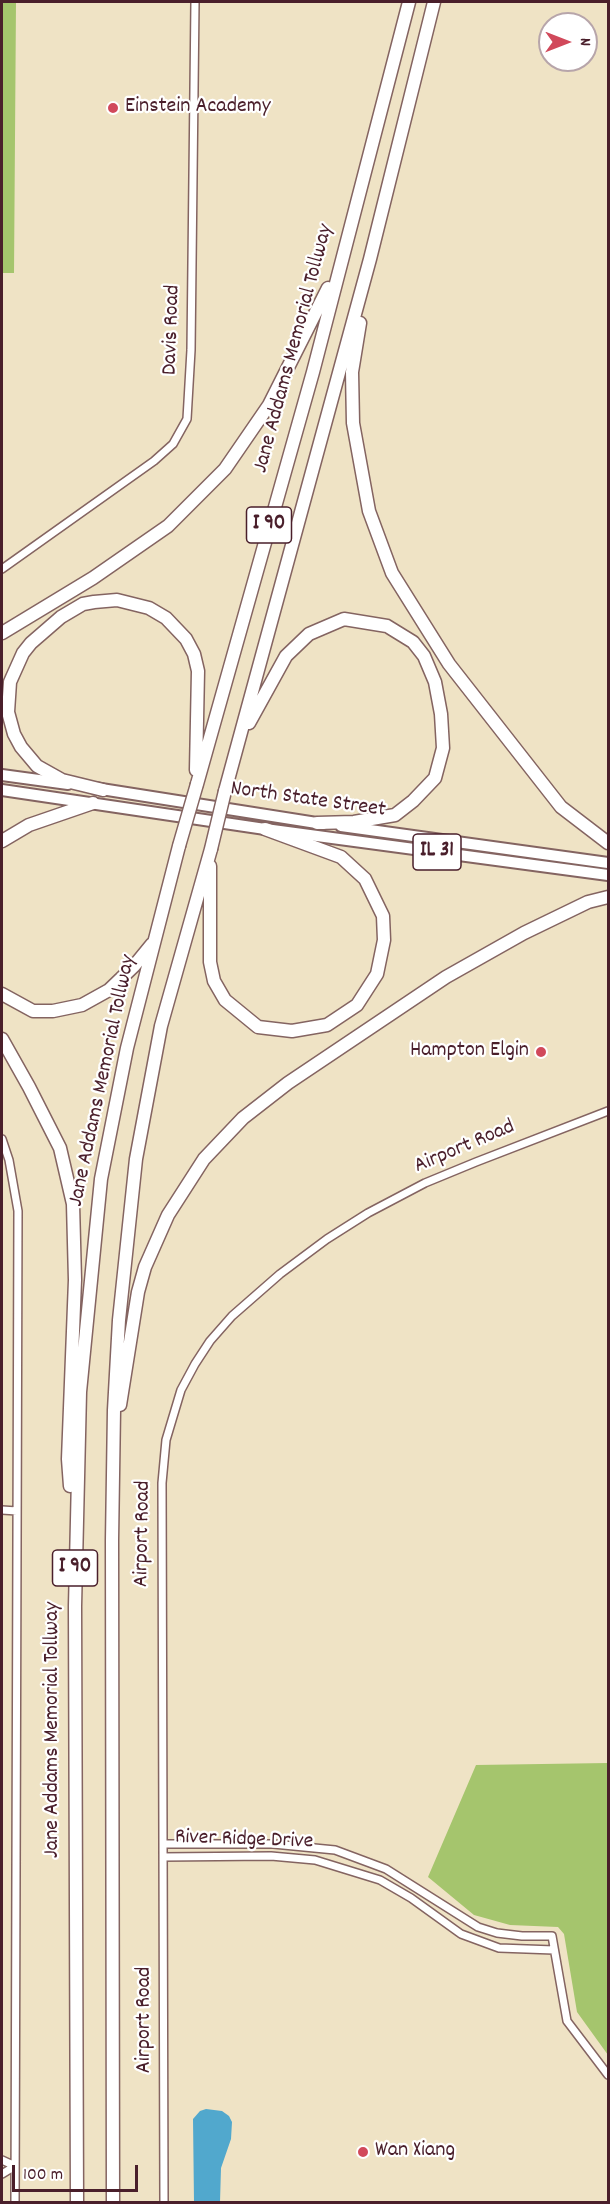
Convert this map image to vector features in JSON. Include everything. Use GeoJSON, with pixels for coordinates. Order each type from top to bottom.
{"type":"FeatureCollection","features":[{"type":"Feature","properties":{"kind":"highway","name":"Jane Addams Memorial Tollway"},"geometry":{"type":"LineString","coordinates":[[77,2202],[75,1547],[80,1392],[101,1179],[127,1048],[154,940],[313,372],[407,2]]}},
{"type":"Feature","properties":{"kind":"highway","name":"Jane Addams Memorial Tollway"},"geometry":{"type":"LineString","coordinates":[[114,2202],[112,1540],[114,1430],[119,1320],[136,1159],[161,1026],[370,259],[436,2]]}},
{"type":"Feature","properties":{"kind":"highway"},"geometry":{"type":"LineString","coordinates":[[370,259],[352,372],[353,423],[369,511],[392,573],[450,664],[561,807],[609,843]]}},
{"type":"Feature","properties":{"kind":"highway"},"geometry":{"type":"LineString","coordinates":[[2,633],[93,578],[168,526],[225,469],[269,405],[339,266]]}},
{"type":"Feature","properties":{"kind":"highway"},"geometry":{"type":"LineString","coordinates":[[103,790],[62,780],[37,766],[21,747],[14,734],[10,723],[8,702],[12,674],[18,660],[31,643],[73,609],[109,600],[136,603],[161,614],[177,628],[194,654],[199,686],[196,742],[197,784]]}},
{"type":"Feature","properties":{"kind":"highway"},"geometry":{"type":"LineString","coordinates":[[238,746],[286,656],[309,634],[345,620],[356,620],[387,626],[412,642],[424,656],[435,682],[441,714],[443,748],[435,778],[413,801],[395,815],[354,822],[317,823]]}},
{"type":"Feature","properties":{"kind":"highway"},"geometry":{"type":"LineString","coordinates":[[2,841],[29,825],[93,803]]}},
{"type":"Feature","properties":{"kind":"highway"},"geometry":{"type":"LineString","coordinates":[[211,849],[210,962],[214,981],[225,1000],[258,1027],[292,1031],[327,1025],[357,1005],[377,974],[384,940],[382,916],[365,879],[341,857],[265,829]]}},
{"type":"Feature","properties":{"kind":"highway"},"geometry":{"type":"LineString","coordinates":[[114,1430],[121,1402],[138,1292],[145,1267],[168,1215],[204,1159],[243,1118],[288,1083],[446,977],[524,933],[588,902],[609,897]]}},
{"type":"Feature","properties":{"kind":"highway"},"geometry":{"type":"LineString","coordinates":[[2,994],[33,1011],[53,1011],[82,1005],[109,990],[134,966],[154,940]]}},
{"type":"Feature","properties":{"kind":"highway"},"geometry":{"type":"LineString","coordinates":[[2,1039],[60,1148],[73,1204],[75,1280],[68,1459],[75,1547]]}},
{"type":"Feature","properties":{"kind":"main road","name":"North State Street"},"geometry":{"type":"LineString","coordinates":[[2,775],[317,823],[609,863]]}},
{"type":"Feature","properties":{"kind":"main road","name":"North State Street"},"geometry":{"type":"LineString","coordinates":[[2,790],[609,876]]}},
{"type":"Feature","properties":{"kind":"street","name":"Davis Road"},"geometry":{"type":"LineString","coordinates":[[2,569],[154,461],[173,444],[187,420],[191,350],[195,2]]}},
{"type":"Feature","properties":{"kind":"street","name":"Airport Road"},"geometry":{"type":"LineString","coordinates":[[164,2202],[162,1483],[166,1440],[181,1390],[210,1341],[232,1316],[279,1274],[327,1239],[368,1213],[425,1183],[609,1111]]}},
{"type":"Feature","properties":{"kind":"street"},"geometry":{"type":"LineString","coordinates":[[2,1139],[9,1160],[18,1211],[15,2202]]}},
{"type":"Feature","properties":{"kind":"street"},"geometry":{"type":"LineString","coordinates":[[2,1510],[17,1511]]}},
{"type":"Feature","properties":{"kind":"street","name":"River Ridge Drive"},"geometry":{"type":"LineString","coordinates":[[163,1844],[303,1846],[335,1850],[376,1864],[408,1881],[461,1918],[478,1927],[497,1933],[552,1936],[554,1950],[499,1948],[461,1934],[411,1898],[371,1876],[315,1860],[271,1856],[163,1857]]}},
{"type":"Feature","properties":{"kind":"street"},"geometry":{"type":"LineString","coordinates":[[371,1876],[376,1864]]}},
{"type":"Feature","properties":{"kind":"street"},"geometry":{"type":"LineString","coordinates":[[554,1950],[567,2021],[609,2075]]}},
{"type":"Feature","properties":{"kind":"street"},"geometry":{"type":"LineString","coordinates":[[2,2160],[15,2166]]}},
{"type":"Feature","properties":{"kind":"street"},"geometry":{"type":"LineString","coordinates":[[2,2174],[15,2166]]}},
{"type":"Feature","properties":{"kind":"green space"},"geometry":{"type":"Polygon","coordinates":[[[2,2],[16,2],[14,273],[2,273],[2,2]]]}},
{"type":"Feature","properties":{"kind":"green space"},"geometry":{"type":"Polygon","coordinates":[[[608,1763],[608,2055],[577,2012],[564,1934],[558,1927],[510,1925],[474,1915],[428,1877],[476,1765],[608,1763]]]}},
{"type":"Feature","properties":{"kind":"water"},"geometry":{"type":"Polygon","coordinates":[[[206,2109],[222,2111],[229,2116],[232,2122],[231,2139],[221,2168],[220,2202],[194,2202],[193,2119],[200,2111],[206,2109]]]}},
{"type":"Feature","properties":{"kind":"place","name":"Einstein Academy"},"geometry":{"type":"Point","coordinates":[113,108]}},
{"type":"Feature","properties":{"kind":"place","name":"Hampton Elgin"},"geometry":{"type":"Point","coordinates":[541,1052]}},
{"type":"Feature","properties":{"kind":"place","name":"Wan Xiang"},"geometry":{"type":"Point","coordinates":[363,2152]}}]}
